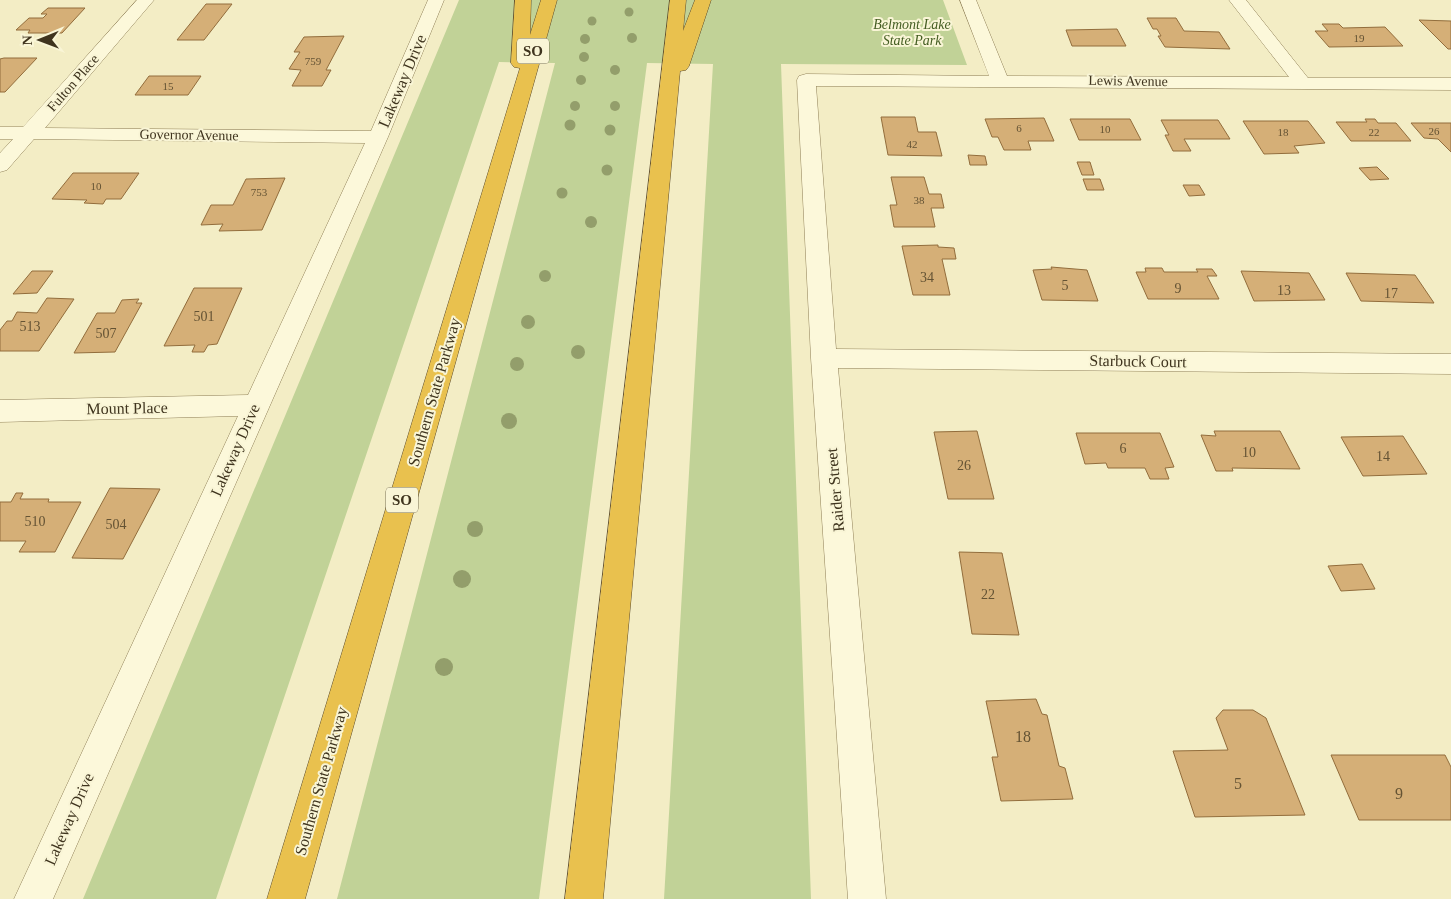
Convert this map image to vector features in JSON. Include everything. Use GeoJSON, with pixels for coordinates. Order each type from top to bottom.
{"type":"FeatureCollection","features":[{"type":"Feature","properties":{"kind":"highway"},"geometry":{"type":"LineString","coordinates":[[518,102],[523,0]]}},
{"type":"Feature","properties":{"kind":"highway","name":"Southern State Parkway"},"geometry":{"type":"LineString","coordinates":[[286,899],[549,0]]}},
{"type":"Feature","properties":{"kind":"highway"},"geometry":{"type":"LineString","coordinates":[[584,899],[678,0]]}},
{"type":"Feature","properties":{"kind":"highway"},"geometry":{"type":"LineString","coordinates":[[666,102],[704,0]]}},
{"type":"Feature","properties":{"kind":"street","name":"Fulton Place"},"geometry":{"type":"LineString","coordinates":[[0,166],[146,0]]}},
{"type":"Feature","properties":{"kind":"street","name":"Lakeway Drive"},"geometry":{"type":"LineString","coordinates":[[33,899],[255,405],[378,137],[436,0]]}},
{"type":"Feature","properties":{"kind":"street"},"geometry":{"type":"LineString","coordinates":[[968,0],[1000,80]]}},
{"type":"Feature","properties":{"kind":"street"},"geometry":{"type":"LineString","coordinates":[[1237,0],[1303,83]]}},
{"type":"Feature","properties":{"kind":"street","name":"Lewis Avenue"},"geometry":{"type":"LineString","coordinates":[[806,80],[1451,84]]}},
{"type":"Feature","properties":{"kind":"street","name":"Raider Street"},"geometry":{"type":"LineString","coordinates":[[806,80],[824,358],[867,899]]}},
{"type":"Feature","properties":{"kind":"street","name":"Governor Avenue"},"geometry":{"type":"LineString","coordinates":[[0,133],[378,137]]}},
{"type":"Feature","properties":{"kind":"street","name":"Starbuck Court"},"geometry":{"type":"LineString","coordinates":[[824,358],[1451,364]]}},
{"type":"Feature","properties":{"kind":"street","name":"Mount Place"},"geometry":{"type":"LineString","coordinates":[[0,411],[255,405]]}},
{"type":"Feature","properties":{"kind":"green space","name":"Belmont Lake State Park"},"geometry":{"type":"Polygon","coordinates":[[[459,0],[943,0],[967,65],[781,64],[811,899],[664,899],[713,64],[647,63],[539,899],[337,899],[555,63],[499,62],[216,899],[83,899],[459,0]]]}},
{"type":"Feature","properties":{"kind":"building"},"geometry":{"type":"Polygon","coordinates":[[[206,4],[232,4],[204,40],[177,40],[206,4]]]}},
{"type":"Feature","properties":{"kind":"building"},"geometry":{"type":"Polygon","coordinates":[[[48,8],[85,8],[62,33],[28,33],[30,30],[16,30],[29,18],[43,18],[47,14],[41,14],[48,8]]]}},
{"type":"Feature","properties":{"kind":"building"},"geometry":{"type":"Polygon","coordinates":[[[1147,18],[1176,18],[1184,31],[1219,32],[1230,49],[1165,47],[1158,36],[1161,36],[1157,29],[1153,29],[1147,18]]]}},
{"type":"Feature","properties":{"kind":"building"},"geometry":{"type":"Polygon","coordinates":[[[1419,20],[1451,21],[1451,49],[1448,49],[1419,20]]]}},
{"type":"Feature","properties":{"kind":"building"},"geometry":{"type":"Polygon","coordinates":[[[1322,24],[1339,24],[1343,28],[1385,27],[1403,46],[1329,47],[1315,31],[1328,31],[1322,24]]]}},
{"type":"Feature","properties":{"kind":"building"},"geometry":{"type":"Polygon","coordinates":[[[1117,29],[1126,46],[1072,46],[1066,30],[1117,29]]]}},
{"type":"Feature","properties":{"kind":"building"},"geometry":{"type":"Polygon","coordinates":[[[344,36],[326,70],[331,70],[322,86],[292,86],[301,70],[289,69],[300,52],[294,52],[304,37],[344,36]]]}},
{"type":"Feature","properties":{"kind":"building"},"geometry":{"type":"Polygon","coordinates":[[[37,58],[5,92],[0,92],[0,59],[37,58]]]}},
{"type":"Feature","properties":{"kind":"building"},"geometry":{"type":"Polygon","coordinates":[[[149,76],[201,76],[188,95],[135,95],[149,76]]]}},
{"type":"Feature","properties":{"kind":"building"},"geometry":{"type":"Polygon","coordinates":[[[881,117],[915,117],[918,132],[936,132],[942,156],[888,155],[881,117]]]}},
{"type":"Feature","properties":{"kind":"building"},"geometry":{"type":"Polygon","coordinates":[[[1044,118],[1054,141],[1028,141],[1031,150],[1004,150],[998,137],[992,137],[985,119],[1044,118]]]}},
{"type":"Feature","properties":{"kind":"building"},"geometry":{"type":"Polygon","coordinates":[[[1070,119],[1130,119],[1141,140],[1079,140],[1070,119]]]}},
{"type":"Feature","properties":{"kind":"building"},"geometry":{"type":"Polygon","coordinates":[[[1365,119],[1375,119],[1378,123],[1396,123],[1411,141],[1351,141],[1336,122],[1367,122],[1365,119]]]}},
{"type":"Feature","properties":{"kind":"building"},"geometry":{"type":"Polygon","coordinates":[[[1161,120],[1218,120],[1230,139],[1184,139],[1191,151],[1173,151],[1165,135],[1169,135],[1161,120]]]}},
{"type":"Feature","properties":{"kind":"building"},"geometry":{"type":"Polygon","coordinates":[[[1243,121],[1308,121],[1325,143],[1294,146],[1299,153],[1264,154],[1243,121]]]}},
{"type":"Feature","properties":{"kind":"building"},"geometry":{"type":"Polygon","coordinates":[[[1411,123],[1451,123],[1451,152],[1438,139],[1424,138],[1411,123]]]}},
{"type":"Feature","properties":{"kind":"building"},"geometry":{"type":"Polygon","coordinates":[[[968,155],[985,156],[987,165],[970,165],[968,155]]]}},
{"type":"Feature","properties":{"kind":"building"},"geometry":{"type":"Polygon","coordinates":[[[1077,162],[1090,162],[1094,175],[1082,175],[1077,162]]]}},
{"type":"Feature","properties":{"kind":"building"},"geometry":{"type":"Polygon","coordinates":[[[1377,167],[1389,179],[1370,180],[1359,168],[1377,167]]]}},
{"type":"Feature","properties":{"kind":"building"},"geometry":{"type":"Polygon","coordinates":[[[73,173],[139,173],[121,199],[106,199],[103,204],[84,203],[87,200],[52,199],[73,173]]]}},
{"type":"Feature","properties":{"kind":"building"},"geometry":{"type":"Polygon","coordinates":[[[891,177],[924,177],[929,194],[941,194],[944,208],[931,208],[935,227],[894,227],[890,205],[897,205],[891,177]]]}},
{"type":"Feature","properties":{"kind":"building"},"geometry":{"type":"Polygon","coordinates":[[[285,178],[262,230],[219,231],[223,224],[201,225],[211,205],[233,205],[246,179],[285,178]]]}},
{"type":"Feature","properties":{"kind":"building"},"geometry":{"type":"Polygon","coordinates":[[[1083,179],[1100,179],[1104,190],[1087,190],[1083,179]]]}},
{"type":"Feature","properties":{"kind":"building"},"geometry":{"type":"Polygon","coordinates":[[[1183,185],[1199,185],[1205,195],[1189,196],[1183,185]]]}},
{"type":"Feature","properties":{"kind":"building"},"geometry":{"type":"Polygon","coordinates":[[[938,245],[938,247],[954,248],[956,259],[942,259],[950,295],[913,295],[902,246],[938,245]]]}},
{"type":"Feature","properties":{"kind":"building"},"geometry":{"type":"Polygon","coordinates":[[[1051,267],[1087,270],[1098,301],[1042,300],[1033,270],[1052,269],[1051,267]]]}},
{"type":"Feature","properties":{"kind":"building"},"geometry":{"type":"Polygon","coordinates":[[[1145,268],[1162,268],[1164,272],[1198,272],[1196,269],[1212,269],[1217,276],[1207,276],[1219,299],[1148,299],[1136,272],[1146,272],[1145,268]]]}},
{"type":"Feature","properties":{"kind":"building"},"geometry":{"type":"Polygon","coordinates":[[[32,271],[53,271],[37,293],[13,294],[32,271]]]}},
{"type":"Feature","properties":{"kind":"building"},"geometry":{"type":"Polygon","coordinates":[[[1241,271],[1309,273],[1325,300],[1254,301],[1241,271]]]}},
{"type":"Feature","properties":{"kind":"building"},"geometry":{"type":"Polygon","coordinates":[[[1346,273],[1415,275],[1434,303],[1361,301],[1346,273]]]}},
{"type":"Feature","properties":{"kind":"building"},"geometry":{"type":"Polygon","coordinates":[[[194,288],[242,288],[217,344],[208,345],[204,352],[192,352],[195,345],[164,346],[194,288]]]}},
{"type":"Feature","properties":{"kind":"building"},"geometry":{"type":"Polygon","coordinates":[[[47,298],[74,299],[39,351],[0,351],[0,330],[7,321],[12,321],[17,312],[37,313],[47,298]]]}},
{"type":"Feature","properties":{"kind":"building"},"geometry":{"type":"Polygon","coordinates":[[[139,299],[136,303],[142,303],[115,352],[74,353],[97,313],[115,313],[122,300],[139,299]]]}},
{"type":"Feature","properties":{"kind":"building"},"geometry":{"type":"Polygon","coordinates":[[[977,431],[994,499],[948,499],[934,432],[977,431]]]}},
{"type":"Feature","properties":{"kind":"building"},"geometry":{"type":"Polygon","coordinates":[[[1214,431],[1280,431],[1300,469],[1232,468],[1233,471],[1216,471],[1201,435],[1216,436],[1214,431]]]}},
{"type":"Feature","properties":{"kind":"building"},"geometry":{"type":"Polygon","coordinates":[[[1076,433],[1160,433],[1174,467],[1165,468],[1169,479],[1150,479],[1145,468],[1108,468],[1106,463],[1085,464],[1076,433]]]}},
{"type":"Feature","properties":{"kind":"building"},"geometry":{"type":"Polygon","coordinates":[[[1403,436],[1427,474],[1363,476],[1341,437],[1403,436]]]}},
{"type":"Feature","properties":{"kind":"building"},"geometry":{"type":"Polygon","coordinates":[[[110,488],[160,489],[123,559],[72,558],[110,488]]]}},
{"type":"Feature","properties":{"kind":"building"},"geometry":{"type":"Polygon","coordinates":[[[16,493],[23,493],[20,499],[49,499],[48,502],[81,502],[55,552],[19,552],[26,541],[0,541],[0,502],[11,502],[16,493]]]}},
{"type":"Feature","properties":{"kind":"building"},"geometry":{"type":"Polygon","coordinates":[[[959,552],[1002,553],[1019,635],[972,634],[959,552]]]}},
{"type":"Feature","properties":{"kind":"building"},"geometry":{"type":"Polygon","coordinates":[[[1362,564],[1375,589],[1341,591],[1328,566],[1362,564]]]}},
{"type":"Feature","properties":{"kind":"building"},"geometry":{"type":"Polygon","coordinates":[[[1036,699],[1042,714],[1047,715],[1059,766],[1065,768],[1073,799],[1001,801],[992,757],[998,757],[986,701],[1036,699]]]}},
{"type":"Feature","properties":{"kind":"building"},"geometry":{"type":"Polygon","coordinates":[[[1223,710],[1253,710],[1266,718],[1305,815],[1195,817],[1173,751],[1228,750],[1216,718],[1223,710]]]}},
{"type":"Feature","properties":{"kind":"building"},"geometry":{"type":"Polygon","coordinates":[[[1331,755],[1445,755],[1451,767],[1451,820],[1359,820],[1331,755]]]}}]}
